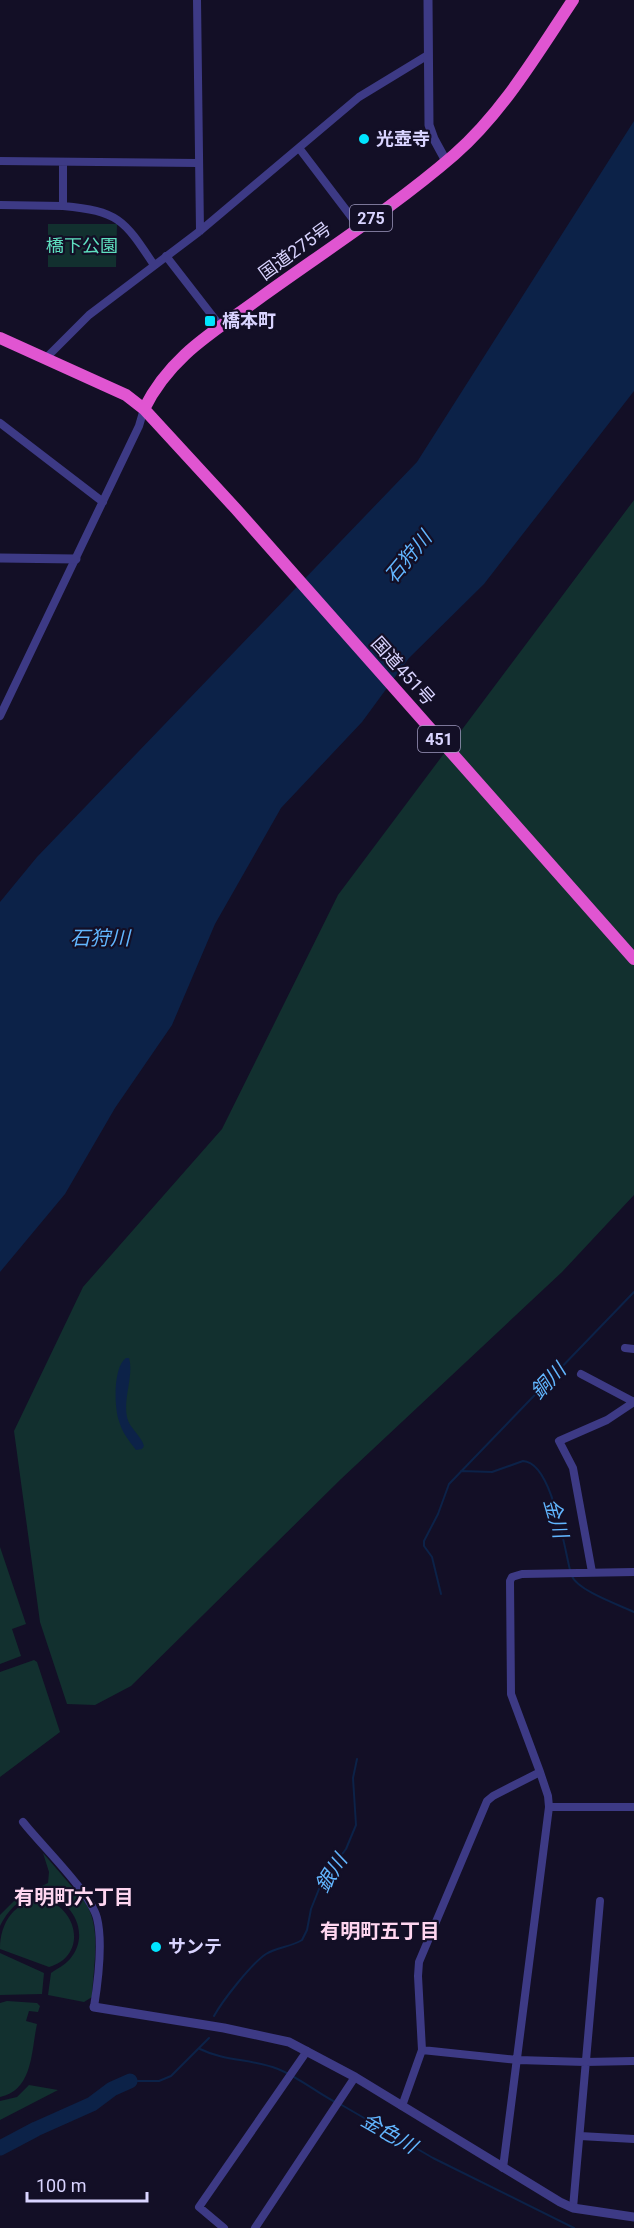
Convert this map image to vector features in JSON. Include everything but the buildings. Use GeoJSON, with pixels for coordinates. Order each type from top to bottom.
{"type":"FeatureCollection","features":[{"type":"Feature","properties":{"kind":"highway","name":"国道275号"},"geometry":{"type":"LineString","coordinates":[[144,409],[154,389],[186,352],[446,161],[472,138],[503,101],[573,0]]}},
{"type":"Feature","properties":{"kind":"highway"},"geometry":{"type":"LineString","coordinates":[[0,338],[126,395],[144,409]]}},
{"type":"Feature","properties":{"kind":"highway","name":"国道451号"},"geometry":{"type":"LineString","coordinates":[[144,409],[634,959]]}},
{"type":"Feature","properties":{"kind":"street"},"geometry":{"type":"LineString","coordinates":[[197,0],[200,231]]}},
{"type":"Feature","properties":{"kind":"street"},"geometry":{"type":"LineString","coordinates":[[428,0],[429,125],[434,140],[446,161]]}},
{"type":"Feature","properties":{"kind":"street"},"geometry":{"type":"LineString","coordinates":[[45,360],[89,315],[200,231],[360,97],[428,54]]}},
{"type":"Feature","properties":{"kind":"street"},"geometry":{"type":"LineString","coordinates":[[299,148],[359,226]]}},
{"type":"Feature","properties":{"kind":"street"},"geometry":{"type":"LineString","coordinates":[[0,161],[198,163]]}},
{"type":"Feature","properties":{"kind":"street"},"geometry":{"type":"LineString","coordinates":[[63,162],[63,206]]}},
{"type":"Feature","properties":{"kind":"street"},"geometry":{"type":"LineString","coordinates":[[0,205],[82,208],[117,218],[136,237],[154,265]]}},
{"type":"Feature","properties":{"kind":"street"},"geometry":{"type":"LineString","coordinates":[[166,256],[220,327]]}},
{"type":"Feature","properties":{"kind":"street"},"geometry":{"type":"LineString","coordinates":[[0,716],[139,426],[144,409]]}},
{"type":"Feature","properties":{"kind":"street"},"geometry":{"type":"LineString","coordinates":[[0,423],[103,502]]}},
{"type":"Feature","properties":{"kind":"street"},"geometry":{"type":"LineString","coordinates":[[0,558],[76,559]]}},
{"type":"Feature","properties":{"kind":"street"},"geometry":{"type":"LineString","coordinates":[[581,1374],[634,1402],[607,1420],[559,1441],[573,1468],[592,1572]]}},
{"type":"Feature","properties":{"kind":"street"},"geometry":{"type":"LineString","coordinates":[[503,2169],[549,1807],[540,1772],[510,1694],[510,1581],[512,1577],[522,1574],[634,1572]]}},
{"type":"Feature","properties":{"kind":"street"},"geometry":{"type":"LineString","coordinates":[[402,2106],[422,2050],[419,1962],[487,1801],[540,1772]]}},
{"type":"Feature","properties":{"kind":"street"},"geometry":{"type":"LineString","coordinates":[[549,1807],[634,1807]]}},
{"type":"Feature","properties":{"kind":"street"},"geometry":{"type":"LineString","coordinates":[[22,1822],[82,1891],[94,1911],[99,1933],[97,1991],[94,2007],[278,2038],[355,2077],[560,2202],[573,2208],[634,2217]]}},
{"type":"Feature","properties":{"kind":"street"},"geometry":{"type":"LineString","coordinates":[[573,2208],[600,1901]]}},
{"type":"Feature","properties":{"kind":"street"},"geometry":{"type":"LineString","coordinates":[[422,2050],[518,2060],[634,2061]]}},
{"type":"Feature","properties":{"kind":"street"},"geometry":{"type":"LineString","coordinates":[[224,2228],[199,2206],[307,2051]]}},
{"type":"Feature","properties":{"kind":"street"},"geometry":{"type":"LineString","coordinates":[[255,2228],[355,2077]]}},
{"type":"Feature","properties":{"kind":"street"},"geometry":{"type":"LineString","coordinates":[[580,2136],[634,2139]]}},
{"type":"Feature","properties":{"kind":"green space","name":"橋下公園"},"geometry":{"type":"Polygon","coordinates":[[[48,224],[117,224],[116,267],[48,267],[48,224]]]}},
{"type":"Feature","properties":{"kind":"green space"},"geometry":{"type":"Polygon","coordinates":[[[634,500],[634,1195],[562,1272],[341,1479],[131,1686],[95,1705],[67,1704],[40,1622],[14,1431],[83,1287],[222,1129],[338,895],[634,500]]]}},
{"type":"Feature","properties":{"kind":"green space"},"geometry":{"type":"Polygon","coordinates":[[[0,1547],[26,1624],[12,1629],[21,1656],[0,1664],[0,1547]]]}},
{"type":"Feature","properties":{"kind":"green space"},"geometry":{"type":"Polygon","coordinates":[[[34,1660],[37,1662],[60,1732],[0,1777],[0,1672],[34,1660]]]}},
{"type":"Feature","properties":{"kind":"green space"},"geometry":{"type":"Polygon","coordinates":[[[43,1853],[86,1903],[91,1914],[95,1937],[92,1997],[84,2002],[48,1995],[51,1973],[70,1959],[78,1943],[78,1927],[72,1913],[61,1902],[46,1896],[30,1896],[14,1906],[0,1926],[0,1915],[16,1899],[48,1883],[49,1872],[43,1853]]]}},
{"type":"Feature","properties":{"kind":"green space"},"geometry":{"type":"Polygon","coordinates":[[[44,1899],[56,1904],[65,1912],[74,1933],[69,1953],[61,1961],[49,1967],[0,1949],[3,1930],[11,1914],[25,1903],[44,1899]]]}},
{"type":"Feature","properties":{"kind":"green space"},"geometry":{"type":"Polygon","coordinates":[[[0,1953],[44,1973],[42,1994],[0,1995],[0,1953]]]}},
{"type":"Feature","properties":{"kind":"green space"},"geometry":{"type":"Polygon","coordinates":[[[7,2001],[37,2003],[40,2006],[38,2012],[29,2011],[26,2021],[37,2024],[25,2078],[19,2087],[0,2097],[0,2003],[7,2001]]]}},
{"type":"Feature","properties":{"kind":"green space"},"geometry":{"type":"Polygon","coordinates":[[[29,2085],[58,2090],[0,2120],[0,2101],[17,2097],[29,2085]]]}},
{"type":"Feature","properties":{"kind":"water","name":"石狩川"},"geometry":{"type":"Polygon","coordinates":[[[634,121],[634,391],[484,584],[409,658],[362,722],[281,808],[215,924],[172,1025],[115,1108],[65,1194],[0,1272],[0,902],[37,857],[417,462],[634,121]]]}},
{"type":"Feature","properties":{"kind":"water"},"geometry":{"type":"Polygon","coordinates":[[[126,1358],[129,1358],[130,1365],[126,1402],[127,1417],[144,1446],[136,1450],[122,1429],[116,1407],[117,1378],[126,1358]]]}},
{"type":"Feature","properties":{"kind":"waterway","name":"銅川"},"geometry":{"type":"LineString","coordinates":[[441,1594],[432,1557],[424,1546],[424,1541],[438,1514],[449,1484],[634,1292]]}},
{"type":"Feature","properties":{"kind":"waterway","name":"金川"},"geometry":{"type":"LineString","coordinates":[[461,1471],[492,1472],[523,1461],[533,1465],[542,1475],[555,1507],[570,1570]]}},
{"type":"Feature","properties":{"kind":"waterway","name":"金川"},"geometry":{"type":"LineString","coordinates":[[572,1576],[590,1592],[634,1612]]}},
{"type":"Feature","properties":{"kind":"waterway","name":"銀川"},"geometry":{"type":"LineString","coordinates":[[214,2016],[238,1983],[260,1959],[270,1952],[302,1940],[319,1889],[326,1882],[333,1866],[346,1849],[356,1825],[353,1778],[357,1759]]}},
{"type":"Feature","properties":{"kind":"waterway","name":"銀川"},"geometry":{"type":"LineString","coordinates":[[130,2081],[159,2081],[171,2076],[209,2038]]}},
{"type":"Feature","properties":{"kind":"waterway","name":"金色川"},"geometry":{"type":"LineString","coordinates":[[200,2049],[219,2056],[278,2069],[335,2102]]}},
{"type":"Feature","properties":{"kind":"waterway","name":"銀川"},"geometry":{"type":"LineString","coordinates":[[0,2148],[92,2104],[112,2089],[130,2081]]}},
{"type":"Feature","properties":{"kind":"waterway","name":"金色川"},"geometry":{"type":"LineString","coordinates":[[340,2104],[433,2158],[574,2228]]}},
{"type":"Feature","properties":{"kind":"place","name":"光壺寺"},"geometry":{"type":"Point","coordinates":[364,139]}},
{"type":"Feature","properties":{"kind":"place","name":"橋本町"},"geometry":{"type":"Point","coordinates":[210,321]}},
{"type":"Feature","properties":{"kind":"place","name":"サンテ"},"geometry":{"type":"Point","coordinates":[156,1947]}},
{"type":"Feature","properties":{"kind":"district","name":"有明町六丁目"},"geometry":{"type":"Point","coordinates":[74,1897]}},
{"type":"Feature","properties":{"kind":"district","name":"有明町五丁目"},"geometry":{"type":"Point","coordinates":[380,1931]}}]}
